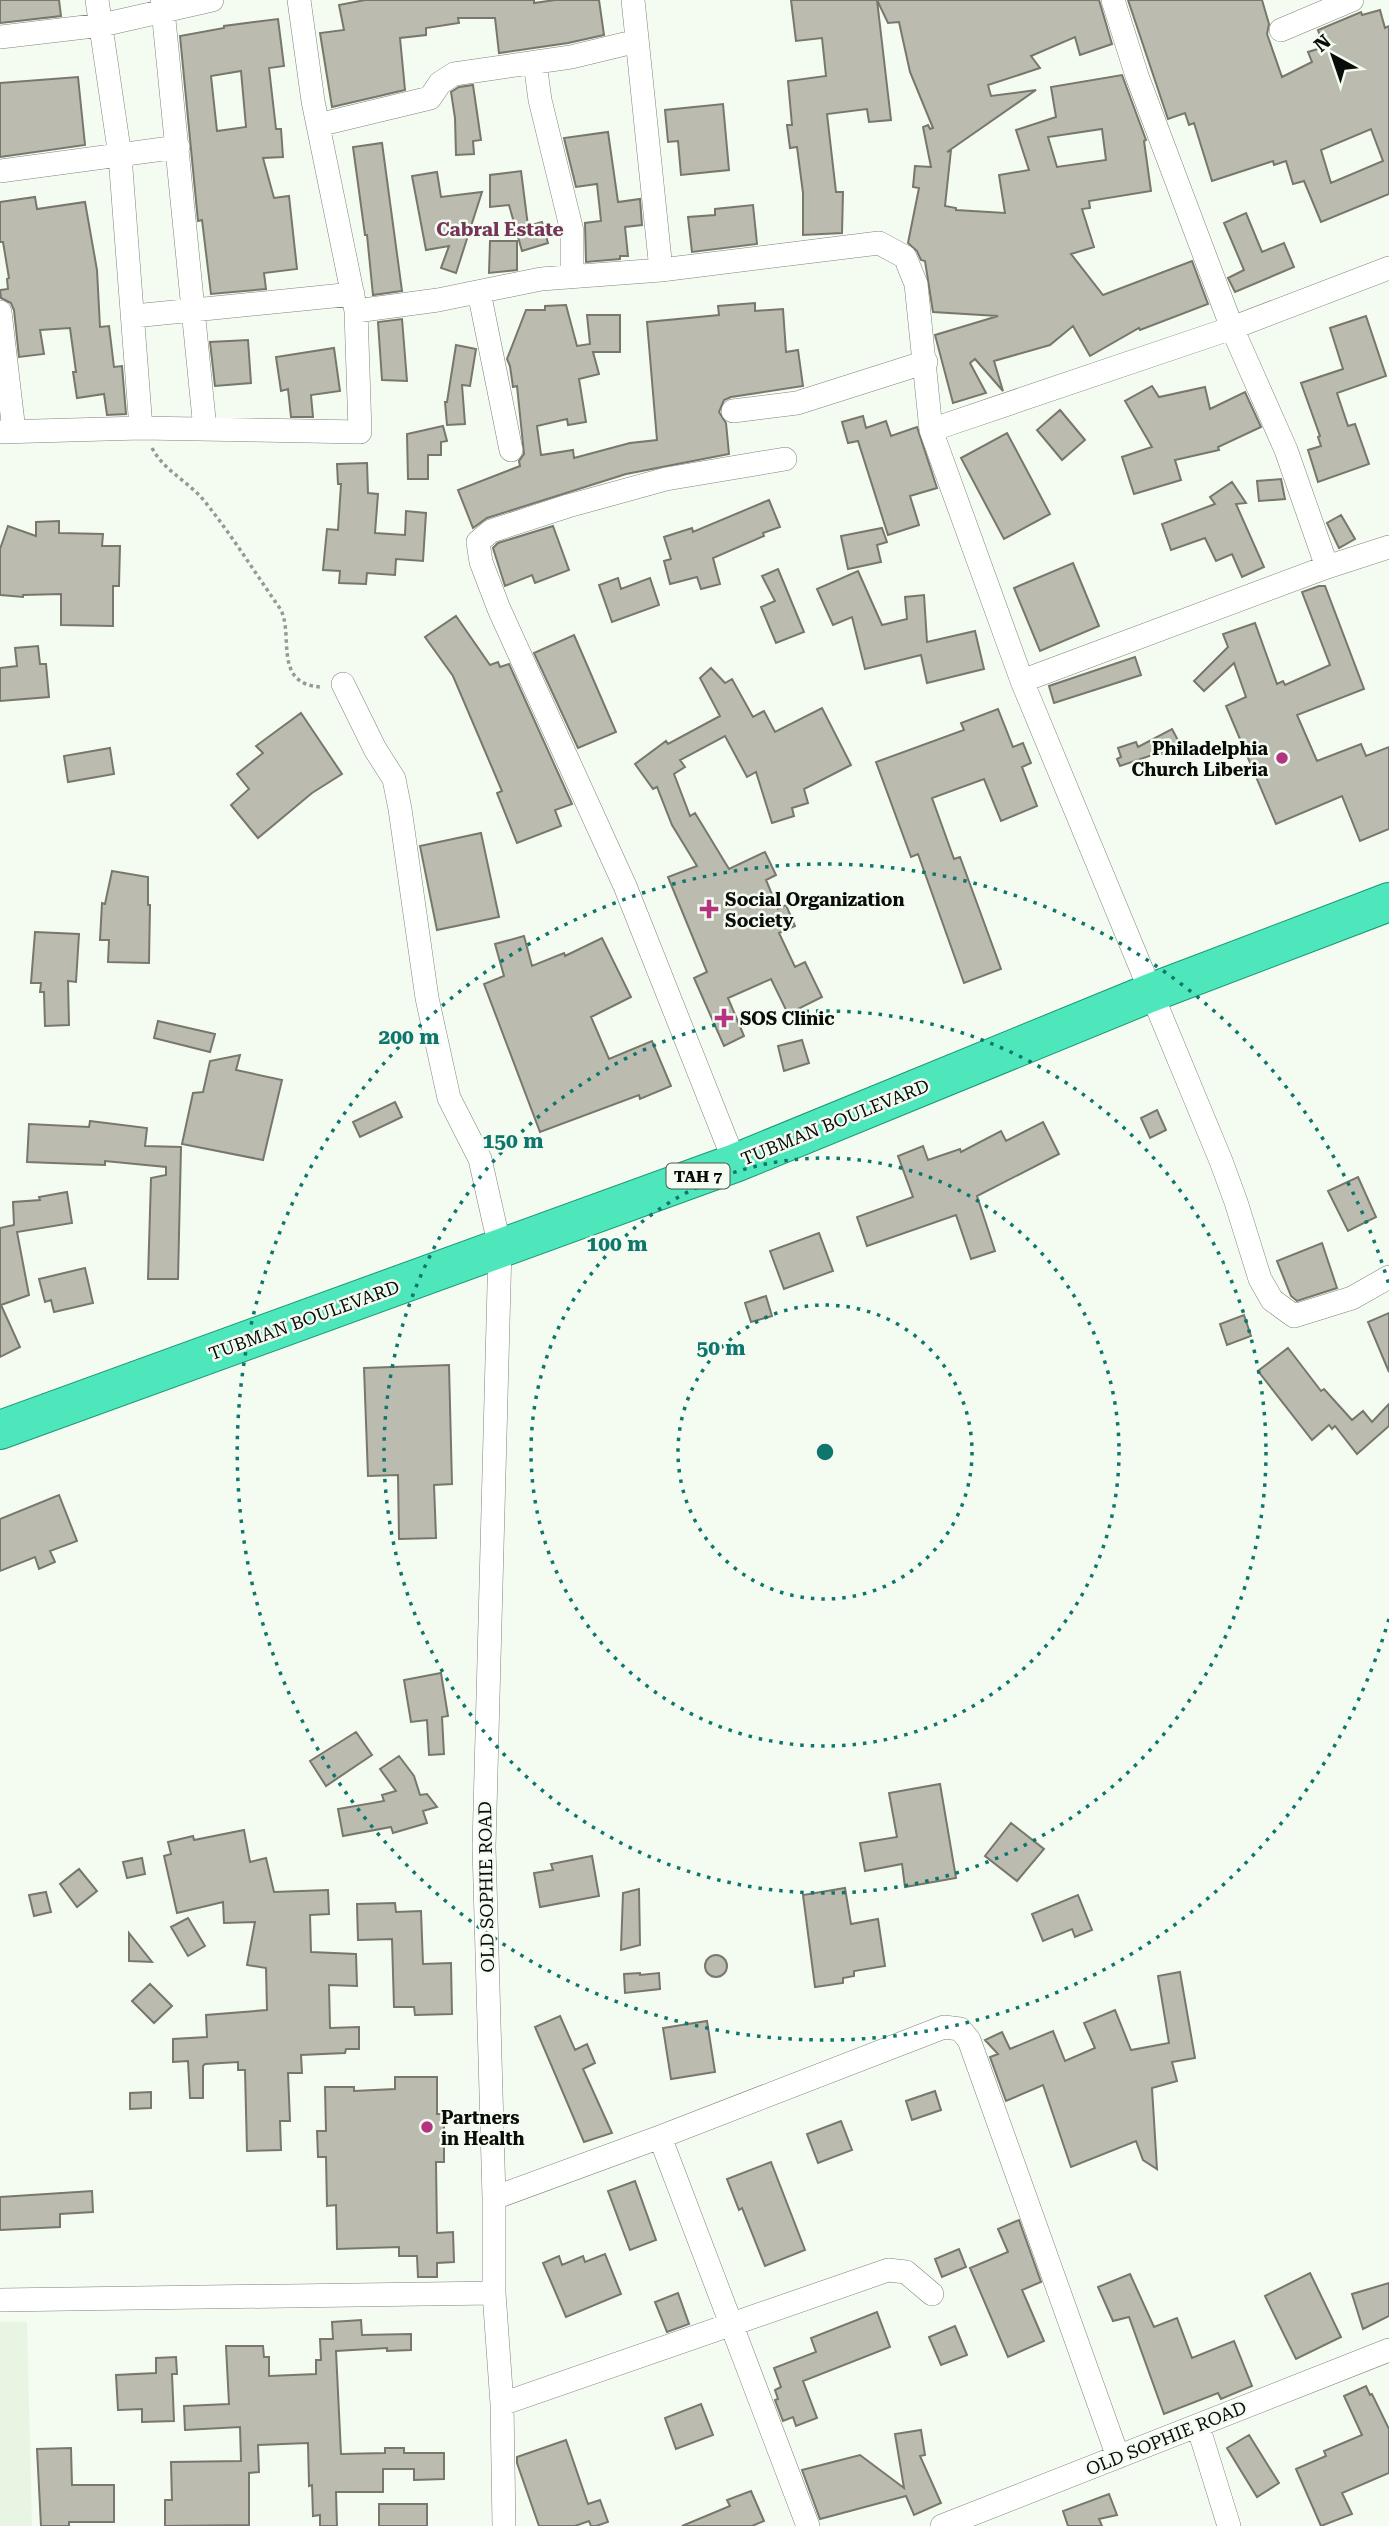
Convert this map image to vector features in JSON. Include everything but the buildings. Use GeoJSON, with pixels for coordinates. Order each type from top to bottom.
{"type":"FeatureCollection","features":[{"type":"Feature","properties":{"kind":"highway","name":"TUBMAN BOULEVARD"},"geometry":{"type":"LineString","coordinates":[[0,1430],[735,1163],[1150,993],[1389,902]]}},
{"type":"Feature","properties":{"kind":"street"},"geometry":{"type":"LineString","coordinates":[[97,0],[120,156],[141,428]]}},
{"type":"Feature","properties":{"kind":"street"},"geometry":{"type":"LineString","coordinates":[[0,37],[102,25],[162,5],[212,0]]}},
{"type":"Feature","properties":{"kind":"street"},"geometry":{"type":"LineString","coordinates":[[0,312],[7,431],[141,428],[360,432],[355,302],[318,125],[299,0]]}},
{"type":"Feature","properties":{"kind":"street"},"geometry":{"type":"LineString","coordinates":[[634,0],[661,270]]}},
{"type":"Feature","properties":{"kind":"street"},"geometry":{"type":"LineString","coordinates":[[1113,0],[1137,76],[1232,328],[1286,450],[1327,567]]}},
{"type":"Feature","properties":{"kind":"street"},"geometry":{"type":"LineString","coordinates":[[1281,30],[1352,0]]}},
{"type":"Feature","properties":{"kind":"street"},"geometry":{"type":"LineString","coordinates":[[162,5],[205,429]]}},
{"type":"Feature","properties":{"kind":"street"},"geometry":{"type":"LineString","coordinates":[[318,125],[430,98],[440,83],[454,74],[571,57],[637,41]]}},
{"type":"Feature","properties":{"kind":"street"},"geometry":{"type":"LineString","coordinates":[[535,63],[540,100],[572,232],[572,275]]}},
{"type":"Feature","properties":{"kind":"street"},"geometry":{"type":"LineString","coordinates":[[0,171],[178,146]]}},
{"type":"Feature","properties":{"kind":"street"},"geometry":{"type":"LineString","coordinates":[[134,316],[479,292],[572,275],[593,276],[661,270],[879,243],[905,257],[916,284],[931,430],[1022,681],[1221,1161],[1260,1279],[1272,1300],[1294,1316],[1352,1298],[1389,1277]]}},
{"type":"Feature","properties":{"kind":"street"},"geometry":{"type":"LineString","coordinates":[[931,430],[1232,328],[1389,268]]}},
{"type":"Feature","properties":{"kind":"street"},"geometry":{"type":"LineString","coordinates":[[479,292],[511,450]]}},
{"type":"Feature","properties":{"kind":"street"},"geometry":{"type":"LineString","coordinates":[[733,411],[797,403],[926,362]]}},
{"type":"Feature","properties":{"kind":"street"},"geometry":{"type":"LineString","coordinates":[[735,1163],[625,886],[499,609],[481,562],[478,542],[491,531],[654,482],[785,458]]}},
{"type":"Feature","properties":{"kind":"street"},"geometry":{"type":"LineString","coordinates":[[1022,681],[1327,567],[1389,547]]}},
{"type":"Feature","properties":{"kind":"street","name":"OLD SOPHIE ROAD"},"geometry":{"type":"LineString","coordinates":[[344,684],[375,749],[394,779],[432,1023],[449,1098],[480,1159],[500,1248],[484,1847],[494,2199],[494,2293],[502,2404],[503,2526]]}},
{"type":"Feature","properties":{"kind":"street"},"geometry":{"type":"LineString","coordinates":[[494,2199],[944,2027],[960,2029],[969,2040],[974,2053],[1118,2457]]}},
{"type":"Feature","properties":{"kind":"street"},"geometry":{"type":"LineString","coordinates":[[660,2137],[808,2526]]}},
{"type":"Feature","properties":{"kind":"street"},"geometry":{"type":"LineString","coordinates":[[502,2404],[888,2270],[906,2273],[932,2294]]}},
{"type":"Feature","properties":{"kind":"street"},"geometry":{"type":"LineString","coordinates":[[0,2300],[494,2293]]}},
{"type":"Feature","properties":{"kind":"street","name":"OLD SOPHIE ROAD"},"geometry":{"type":"LineString","coordinates":[[942,2526],[1389,2350]]}},
{"type":"Feature","properties":{"kind":"street"},"geometry":{"type":"LineString","coordinates":[[1198,2426],[1229,2526]]}},
{"type":"Feature","properties":{"kind":"path"},"geometry":{"type":"LineString","coordinates":[[141,428],[159,462],[200,496],[238,544],[283,612],[289,667],[300,680],[319,687],[344,684]]}},
{"type":"Feature","properties":{"kind":"shaded area"},"geometry":{"type":"Polygon","coordinates":[[[0,2322],[27,2322],[32,2526],[0,2526],[0,2322]]]}},
{"type":"Feature","properties":{"kind":"place","name":"Philadelphia Church Liberia"},"geometry":{"type":"Point","coordinates":[1282,758]}},
{"type":"Feature","properties":{"kind":"place","name":"Social Organization Society"},"geometry":{"type":"Point","coordinates":[709,909]}},
{"type":"Feature","properties":{"kind":"place","name":"SOS Clinic"},"geometry":{"type":"Point","coordinates":[724,1018]}},
{"type":"Feature","properties":{"kind":"place","name":"Partners in Health"},"geometry":{"type":"Point","coordinates":[427,2127]}},
{"type":"Feature","properties":{"kind":"district","name":"Cabral Estate"},"geometry":{"type":"Point","coordinates":[500,229]}}]}
